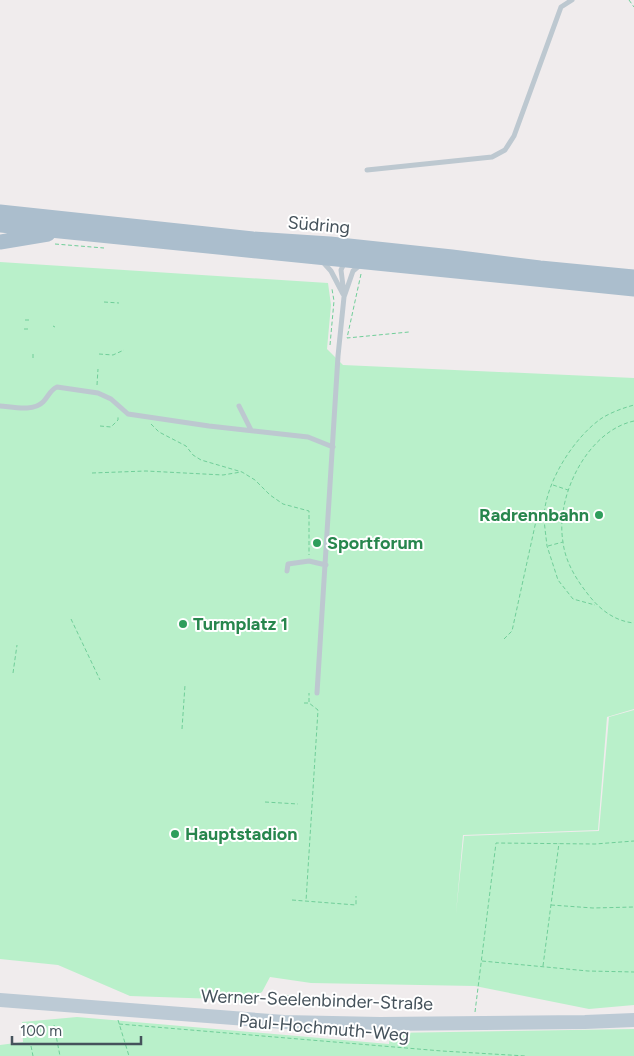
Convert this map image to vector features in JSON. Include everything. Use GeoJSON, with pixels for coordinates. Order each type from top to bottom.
{"type":"FeatureCollection","features":[{"type":"Feature","properties":{"kind":"main road"},"geometry":{"type":"LineString","coordinates":[[0,208],[26,215]]}},
{"type":"Feature","properties":{"kind":"main road","name":"Südring"},"geometry":{"type":"LineString","coordinates":[[0,212],[254,239],[362,260],[634,289]]}},
{"type":"Feature","properties":{"kind":"main road","name":"Südring"},"geometry":{"type":"LineString","coordinates":[[0,225],[346,260],[467,258],[532,267],[634,277]]}},
{"type":"Feature","properties":{"kind":"main road"},"geometry":{"type":"LineString","coordinates":[[0,242],[66,232]]}},
{"type":"Feature","properties":{"kind":"main road","name":"Werner-Seelenbinder-Straße"},"geometry":{"type":"LineString","coordinates":[[0,1000],[118,1017],[380,1024],[634,1020]]}},
{"type":"Feature","properties":{"kind":"lane"},"geometry":{"type":"LineString","coordinates":[[367,170],[492,157],[500,154],[509,145],[514,136],[561,7],[572,0]]}},
{"type":"Feature","properties":{"kind":"lane"},"geometry":{"type":"LineString","coordinates":[[318,257],[331,271],[344,297]]}},
{"type":"Feature","properties":{"kind":"lane"},"geometry":{"type":"LineString","coordinates":[[317,693],[344,297],[341,270],[346,260]]}},
{"type":"Feature","properties":{"kind":"lane"},"geometry":{"type":"LineString","coordinates":[[344,297],[353,271],[362,260]]}},
{"type":"Feature","properties":{"kind":"lane"},"geometry":{"type":"LineString","coordinates":[[340,338],[348,338]]}},
{"type":"Feature","properties":{"kind":"lane"},"geometry":{"type":"LineString","coordinates":[[0,406],[34,408],[57,387],[98,393],[111,399],[128,414],[209,426],[308,437],[333,447]]}},
{"type":"Feature","properties":{"kind":"lane"},"geometry":{"type":"LineString","coordinates":[[240,406],[251,430]]}},
{"type":"Feature","properties":{"kind":"lane"},"geometry":{"type":"LineString","coordinates":[[286,570],[288,564],[309,561],[326,565]]}},
{"type":"Feature","properties":{"kind":"path"},"geometry":{"type":"LineString","coordinates":[[629,0],[634,7]]}},
{"type":"Feature","properties":{"kind":"path"},"geometry":{"type":"LineString","coordinates":[[362,260],[348,338],[409,332]]}},
{"type":"Feature","properties":{"kind":"path"},"geometry":{"type":"LineString","coordinates":[[330,345],[334,301],[332,287]]}},
{"type":"Feature","properties":{"kind":"path"},"geometry":{"type":"LineString","coordinates":[[104,302],[119,303]]}},
{"type":"Feature","properties":{"kind":"path"},"geometry":{"type":"LineString","coordinates":[[25,320],[31,320]]}},
{"type":"Feature","properties":{"kind":"path"},"geometry":{"type":"LineString","coordinates":[[24,329],[30,329]]}},
{"type":"Feature","properties":{"kind":"path"},"geometry":{"type":"LineString","coordinates":[[99,354],[113,355],[124,350]]}},
{"type":"Feature","properties":{"kind":"path"},"geometry":{"type":"LineString","coordinates":[[98,369],[98,381]]}},
{"type":"Feature","properties":{"kind":"path"},"geometry":{"type":"LineString","coordinates":[[597,605],[573,598],[558,580],[547,546],[544,520],[546,504],[552,484],[569,453],[583,435],[602,418],[620,409],[634,405]]}},
{"type":"Feature","properties":{"kind":"path"},"geometry":{"type":"LineString","coordinates":[[100,426],[112,427],[118,420],[120,407]]}},
{"type":"Feature","properties":{"kind":"path"},"geometry":{"type":"LineString","coordinates":[[143,417],[160,432],[186,446],[193,455],[201,460],[242,472],[255,480],[270,495],[283,504],[309,511],[309,561]]}},
{"type":"Feature","properties":{"kind":"path"},"geometry":{"type":"LineString","coordinates":[[634,421],[611,431],[595,445],[582,462],[568,490],[561,529],[565,554],[582,586],[597,605],[606,612],[617,619],[634,623]]}},
{"type":"Feature","properties":{"kind":"path"},"geometry":{"type":"LineString","coordinates":[[92,473],[146,471],[232,475],[242,472]]}},
{"type":"Feature","properties":{"kind":"path"},"geometry":{"type":"LineString","coordinates":[[552,484],[568,490]]}},
{"type":"Feature","properties":{"kind":"path"},"geometry":{"type":"LineString","coordinates":[[504,639],[512,631],[536,521],[544,520]]}},
{"type":"Feature","properties":{"kind":"path"},"geometry":{"type":"LineString","coordinates":[[547,546],[562,542]]}},
{"type":"Feature","properties":{"kind":"path"},"geometry":{"type":"LineString","coordinates":[[72,619],[100,680]]}},
{"type":"Feature","properties":{"kind":"path"},"geometry":{"type":"LineString","coordinates":[[13,673],[17,645]]}},
{"type":"Feature","properties":{"kind":"path"},"geometry":{"type":"LineString","coordinates":[[182,728],[185,685]]}},
{"type":"Feature","properties":{"kind":"path"},"geometry":{"type":"LineString","coordinates":[[309,693],[309,703]]}},
{"type":"Feature","properties":{"kind":"path"},"geometry":{"type":"LineString","coordinates":[[304,703],[309,703],[318,710],[306,901]]}},
{"type":"Feature","properties":{"kind":"path"},"geometry":{"type":"LineString","coordinates":[[265,802],[298,804]]}},
{"type":"Feature","properties":{"kind":"path"},"geometry":{"type":"LineString","coordinates":[[474,1022],[496,843],[596,844],[634,841]]}},
{"type":"Feature","properties":{"kind":"path"},"geometry":{"type":"LineString","coordinates":[[543,966],[559,843]]}},
{"type":"Feature","properties":{"kind":"path"},"geometry":{"type":"LineString","coordinates":[[292,900],[356,905],[356,896]]}},
{"type":"Feature","properties":{"kind":"path"},"geometry":{"type":"LineString","coordinates":[[550,905],[593,908],[634,907]]}},
{"type":"Feature","properties":{"kind":"path"},"geometry":{"type":"LineString","coordinates":[[482,961],[588,971],[634,972]]}},
{"type":"Feature","properties":{"kind":"path"},"geometry":{"type":"LineString","coordinates":[[286,996],[320,998]]}},
{"type":"Feature","properties":{"kind":"path"},"geometry":{"type":"LineString","coordinates":[[118,1017],[129,1056]]}},
{"type":"Feature","properties":{"kind":"path","name":"Paul-Hochmuth-Weg"},"geometry":{"type":"LineString","coordinates":[[118,1017],[442,1051],[526,1056]]}},
{"type":"Feature","properties":{"kind":"path"},"geometry":{"type":"LineString","coordinates":[[54,1025],[60,1056]]}},
{"type":"Feature","properties":{"kind":"path"},"geometry":{"type":"LineString","coordinates":[[31,1046],[34,1056]]}},
{"type":"Feature","properties":{"kind":"green space","name":"Sportforum"},"geometry":{"type":"Polygon","coordinates":[[[0,262],[328,283],[331,305],[327,349],[343,365],[634,378],[634,709],[607,717],[598,830],[463,835],[456,913],[464,836],[599,831],[609,717],[634,710],[634,1005],[589,1009],[475,986],[311,983],[270,977],[262,992],[247,1000],[130,996],[58,965],[0,959],[0,262]]]}},
{"type":"Feature","properties":{"kind":"green space"},"geometry":{"type":"Polygon","coordinates":[[[77,1017],[389,1044],[390,1033],[634,1029],[634,1056],[0,1056],[0,1045],[23,1042],[22,1022],[77,1017]]]}},
{"type":"Feature","properties":{"kind":"place","name":"Radrennbahn"},"geometry":{"type":"Point","coordinates":[599,515]}},
{"type":"Feature","properties":{"kind":"place","name":"Sportforum"},"geometry":{"type":"Point","coordinates":[317,543]}},
{"type":"Feature","properties":{"kind":"place","name":"Turmplatz 1"},"geometry":{"type":"Point","coordinates":[183,624]}},
{"type":"Feature","properties":{"kind":"place","name":"Hauptstadion"},"geometry":{"type":"Point","coordinates":[175,834]}}]}
